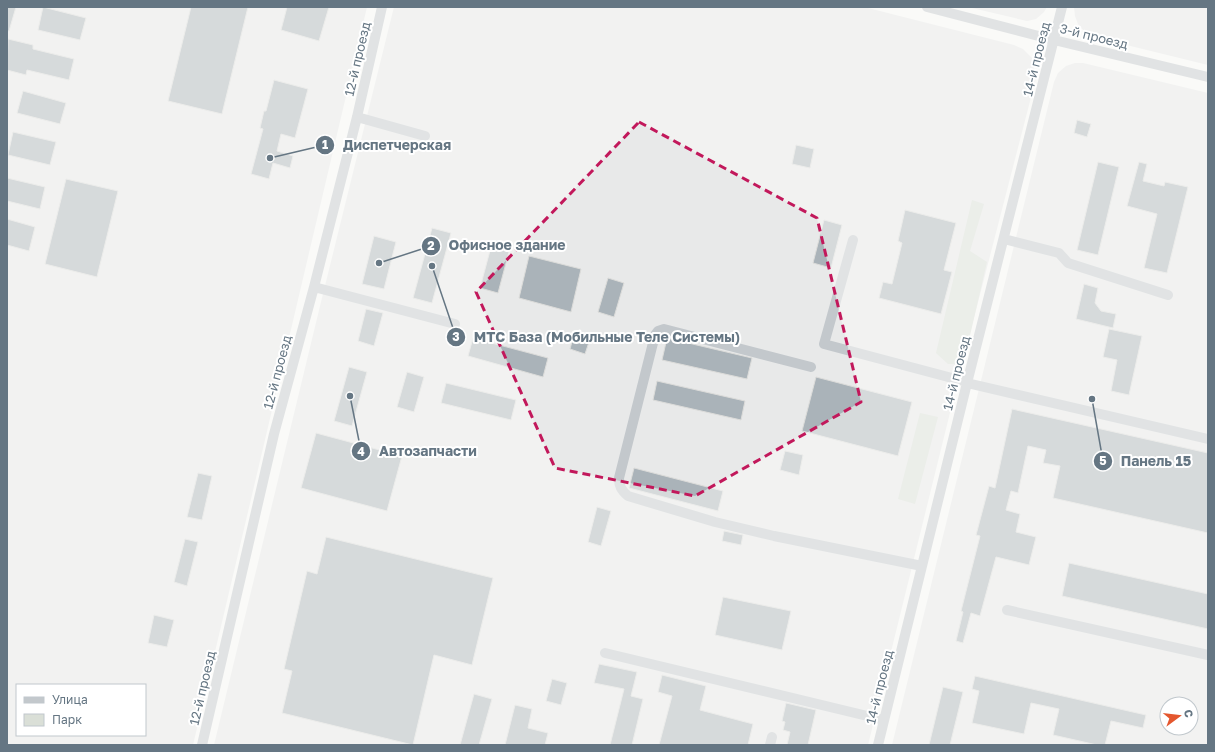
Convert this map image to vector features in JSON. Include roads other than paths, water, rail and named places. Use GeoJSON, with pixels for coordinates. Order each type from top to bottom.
{"type":"FeatureCollection","features":[{"type":"Feature","properties":{"kind":"street","name":"12-й проезд"},"geometry":{"type":"LineString","coordinates":[[202,745],[274,434],[314,287],[357,117],[382,7]]}},
{"type":"Feature","properties":{"kind":"street","name":"3-й проезд"},"geometry":{"type":"LineString","coordinates":[[927,7],[1054,40],[1208,77]]}},
{"type":"Feature","properties":{"kind":"street","name":"14-й проезд"},"geometry":{"type":"LineString","coordinates":[[878,745],[967,383],[1062,7]]}},
{"type":"Feature","properties":{"kind":"street"},"geometry":{"type":"LineString","coordinates":[[357,117],[425,136]]}},
{"type":"Feature","properties":{"kind":"street"},"geometry":{"type":"LineString","coordinates":[[1004,238],[1059,253],[1068,264],[1168,295]]}},
{"type":"Feature","properties":{"kind":"street"},"geometry":{"type":"LineString","coordinates":[[853,240],[824,344],[967,383],[1208,439]]}},
{"type":"Feature","properties":{"kind":"street"},"geometry":{"type":"LineString","coordinates":[[314,287],[455,324]]}},
{"type":"Feature","properties":{"kind":"street"},"geometry":{"type":"LineString","coordinates":[[811,367],[664,329],[658,330],[655,335],[619,478],[619,485],[622,491],[628,496],[722,524],[922,566]]}},
{"type":"Feature","properties":{"kind":"street"},"geometry":{"type":"LineString","coordinates":[[1007,610],[1208,655]]}},
{"type":"Feature","properties":{"kind":"street"},"geometry":{"type":"LineString","coordinates":[[604,653],[884,720]]}},
{"type":"Feature","properties":{"kind":"place","name":"Диспетчерская"},"geometry":{"type":"Point","coordinates":[270,158]}},
{"type":"Feature","properties":{"kind":"place","name":"Офисное здание"},"geometry":{"type":"Point","coordinates":[379,263]}},
{"type":"Feature","properties":{"kind":"place","name":"МТС База (Мобильные Теле Системы)"},"geometry":{"type":"Point","coordinates":[432,266]}},
{"type":"Feature","properties":{"kind":"place","name":"Автозапчасти"},"geometry":{"type":"Point","coordinates":[350,396]}},
{"type":"Feature","properties":{"kind":"place","name":"Панель 15"},"geometry":{"type":"Point","coordinates":[1092,399]}}]}
